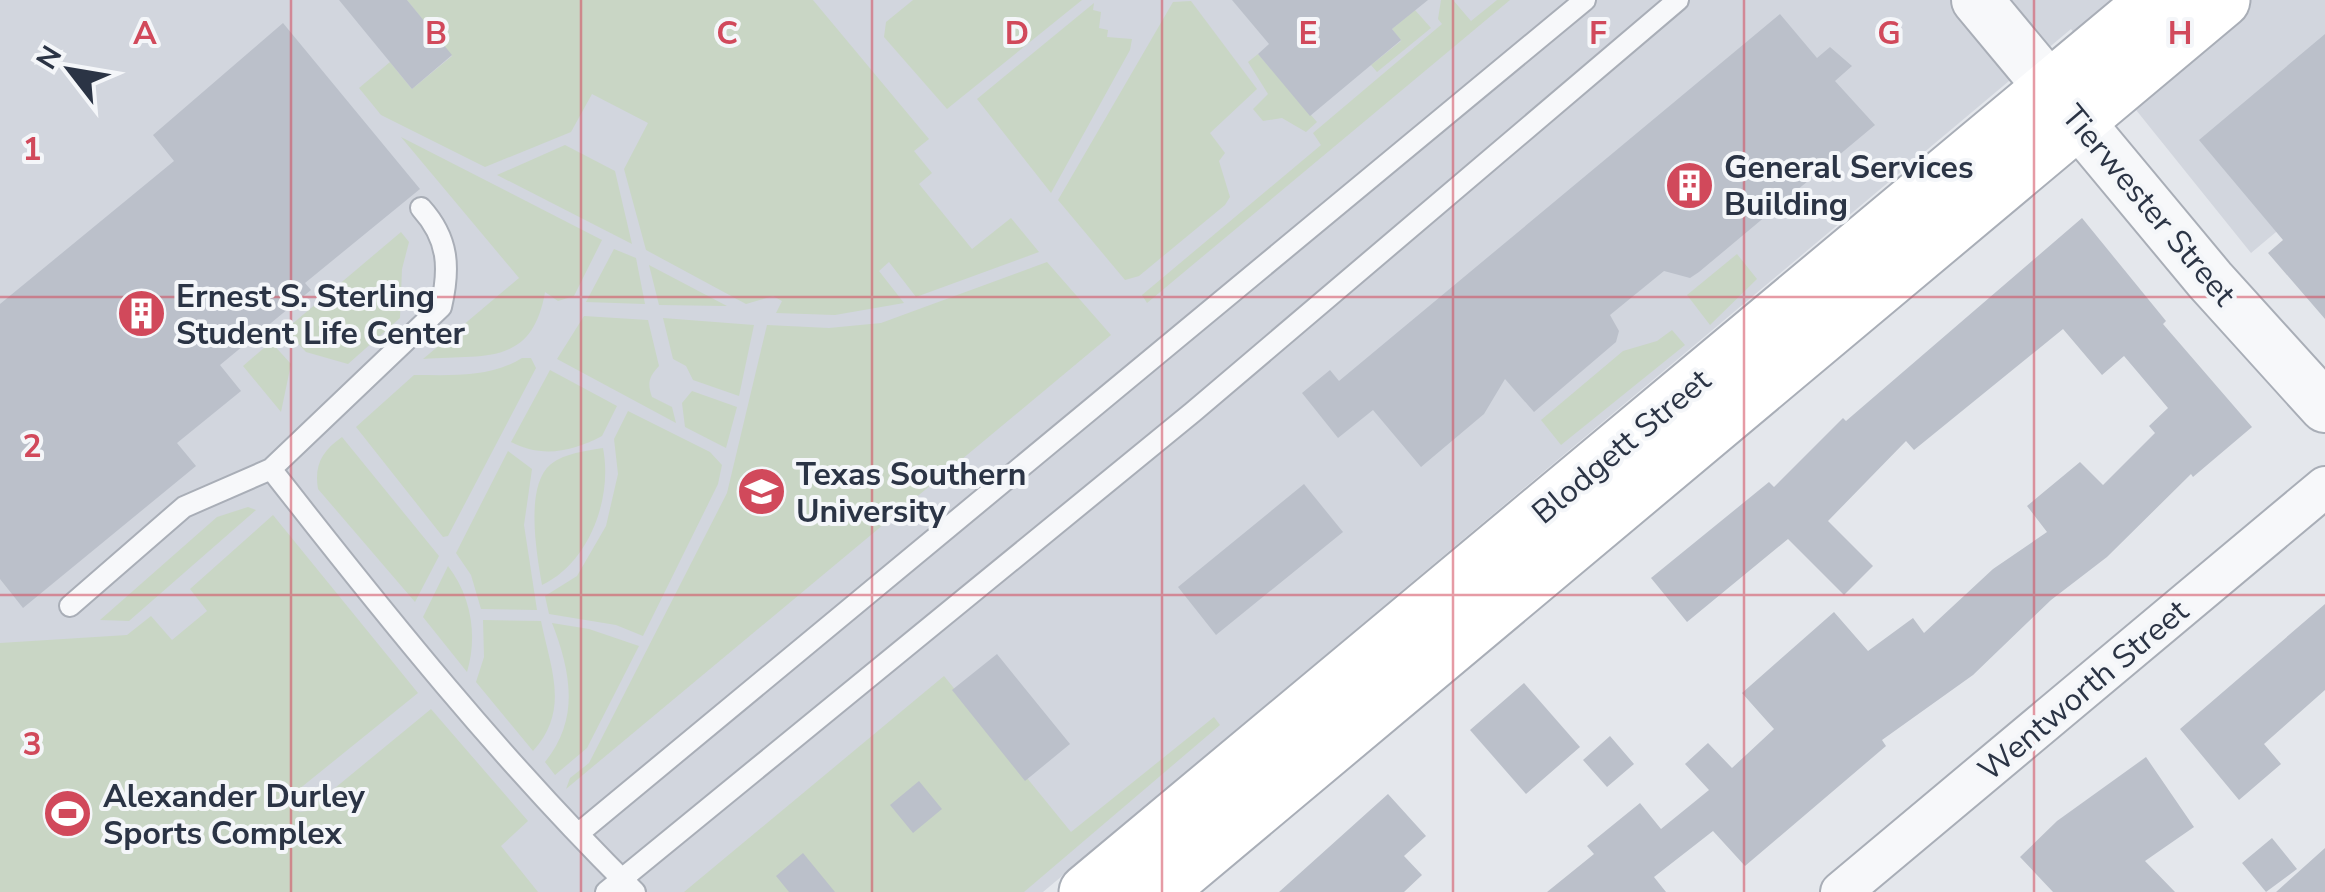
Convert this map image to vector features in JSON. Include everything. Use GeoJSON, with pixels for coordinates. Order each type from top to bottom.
{"type":"FeatureCollection","features":[{"type":"Feature","properties":{"kind":"main road","name":"Blodgett Street"},"geometry":{"type":"LineString","coordinates":[[2064,104],[2156,0]]}},
{"type":"Feature","properties":{"kind":"main road","name":"Blodgett Street"},"geometry":{"type":"LineString","coordinates":[[1088,892],[1469,602],[2064,104],[2222,0]]}},
{"type":"Feature","properties":{"kind":"main road","name":"Blodgett Street"},"geometry":{"type":"LineString","coordinates":[[1157,892],[1469,602]]}},
{"type":"Feature","properties":{"kind":"street","name":"Tierwester Street"},"geometry":{"type":"LineString","coordinates":[[1978,0],[2210,280],[2325,407]]}},
{"type":"Feature","properties":{"kind":"street","name":"Wentworth Street"},"geometry":{"type":"LineString","coordinates":[[1841,892],[2325,487]]}},
{"type":"Feature","properties":{"kind":"lane"},"geometry":{"type":"LineString","coordinates":[[579,833],[1585,0]]}},
{"type":"Feature","properties":{"kind":"lane"},"geometry":{"type":"LineString","coordinates":[[271,470],[377,603],[579,833],[622,889],[1678,0]]}},
{"type":"Feature","properties":{"kind":"lane"},"geometry":{"type":"LineString","coordinates":[[70,606],[184,507],[271,470],[441,307],[449,272],[440,229],[421,208]]}},
{"type":"Feature","properties":{"kind":"shaded area","name":"Texas Southern University"},"geometry":{"type":"Polygon","coordinates":[[[0,0],[2325,0],[2325,191],[2251,253],[2071,29],[1043,892],[0,892],[0,0]]]}},
{"type":"Feature","properties":{"kind":"green space"},"geometry":{"type":"Polygon","coordinates":[[[407,0],[813,0],[929,139],[914,151],[932,173],[919,184],[972,249],[1011,218],[1039,252],[916,297],[889,262],[879,271],[904,303],[835,315],[776,313],[782,301],[773,296],[746,304],[646,250],[624,169],[648,123],[592,94],[571,132],[485,167],[381,115],[359,88],[390,62],[412,89],[452,56],[407,0]]]}},
{"type":"Feature","properties":{"kind":"green space"},"geometry":{"type":"Polygon","coordinates":[[[913,0],[1082,0],[947,109],[884,37],[886,22],[913,0]]]}},
{"type":"Feature","properties":{"kind":"green space"},"geometry":{"type":"Polygon","coordinates":[[[1441,0],[1453,0],[1471,21],[1497,0],[1510,0],[1147,303],[1142,295],[1321,145],[1313,133],[1442,24],[1438,19],[1441,0]]]}},
{"type":"Feature","properties":{"kind":"green space"},"geometry":{"type":"Polygon","coordinates":[[[1191,1],[1257,89],[1210,133],[1225,153],[1219,161],[1230,197],[1225,205],[1139,276],[1125,280],[1058,200],[1173,2],[1191,1]]]}},
{"type":"Feature","properties":{"kind":"green space"},"geometry":{"type":"Polygon","coordinates":[[[1094,3],[1093,10],[1101,12],[1099,28],[1108,30],[1107,37],[1132,39],[1130,50],[1051,193],[977,99],[1094,3]]]}},
{"type":"Feature","properties":{"kind":"green space"},"geometry":{"type":"Polygon","coordinates":[[[1415,10],[1431,28],[1377,72],[1371,65],[1401,41],[1392,29],[1415,10]]]}},
{"type":"Feature","properties":{"kind":"green space"},"geometry":{"type":"Polygon","coordinates":[[[1258,54],[1317,122],[1306,132],[1282,118],[1263,121],[1253,109],[1268,94],[1248,62],[1258,54]]]}},
{"type":"Feature","properties":{"kind":"green space"},"geometry":{"type":"Polygon","coordinates":[[[401,137],[602,240],[574,296],[558,301],[545,292],[529,334],[516,345],[484,356],[423,359],[519,278],[401,137]]]}},
{"type":"Feature","properties":{"kind":"green space"},"geometry":{"type":"Polygon","coordinates":[[[565,145],[615,171],[632,244],[497,175],[565,145]]]}},
{"type":"Feature","properties":{"kind":"green space"},"geometry":{"type":"Polygon","coordinates":[[[401,232],[409,242],[402,269],[400,318],[348,364],[306,352],[285,330],[401,232]]]}},
{"type":"Feature","properties":{"kind":"green space"},"geometry":{"type":"Polygon","coordinates":[[[614,249],[636,258],[645,304],[586,302],[614,249]]]}},
{"type":"Feature","properties":{"kind":"green space"},"geometry":{"type":"Polygon","coordinates":[[[1737,254],[1757,279],[1710,325],[1687,295],[1737,254]]]}},
{"type":"Feature","properties":{"kind":"green space"},"geometry":{"type":"Polygon","coordinates":[[[1047,262],[1111,335],[566,789],[570,778],[589,763],[727,493],[767,325],[829,328],[881,323],[1047,262]]]}},
{"type":"Feature","properties":{"kind":"green space"},"geometry":{"type":"Polygon","coordinates":[[[649,265],[727,306],[659,305],[649,265]]]}},
{"type":"Feature","properties":{"kind":"green space"},"geometry":{"type":"Polygon","coordinates":[[[584,316],[648,320],[659,366],[650,380],[650,392],[652,397],[672,407],[676,423],[557,359],[584,316]]]}},
{"type":"Feature","properties":{"kind":"green space"},"geometry":{"type":"Polygon","coordinates":[[[663,318],[754,325],[739,396],[693,380],[686,366],[673,359],[663,318]]]}},
{"type":"Feature","properties":{"kind":"green space"},"geometry":{"type":"Polygon","coordinates":[[[1672,330],[1685,345],[1561,445],[1541,420],[1623,351],[1657,341],[1672,330]]]}},
{"type":"Feature","properties":{"kind":"green space"},"geometry":{"type":"Polygon","coordinates":[[[271,342],[291,364],[281,412],[243,366],[271,342]]]}},
{"type":"Feature","properties":{"kind":"green space"},"geometry":{"type":"Polygon","coordinates":[[[531,358],[536,368],[448,536],[443,537],[356,427],[414,375],[484,372],[531,358]]]}},
{"type":"Feature","properties":{"kind":"green space"},"geometry":{"type":"Polygon","coordinates":[[[550,370],[617,406],[602,436],[556,451],[534,450],[511,442],[550,370]]]}},
{"type":"Feature","properties":{"kind":"green space"},"geometry":{"type":"Polygon","coordinates":[[[692,391],[737,407],[726,448],[685,427],[682,403],[692,391]]]}},
{"type":"Feature","properties":{"kind":"green space"},"geometry":{"type":"Polygon","coordinates":[[[628,411],[710,452],[722,465],[718,484],[643,636],[616,625],[549,614],[545,596],[577,576],[606,526],[618,474],[614,439],[628,411]]]}},
{"type":"Feature","properties":{"kind":"green space"},"geometry":{"type":"Polygon","coordinates":[[[342,437],[439,556],[415,602],[318,489],[321,459],[342,437]]]}},
{"type":"Feature","properties":{"kind":"green space"},"geometry":{"type":"Polygon","coordinates":[[[603,448],[604,487],[594,527],[573,561],[542,585],[534,522],[543,474],[563,457],[603,448]]]}},
{"type":"Feature","properties":{"kind":"green space"},"geometry":{"type":"Polygon","coordinates":[[[508,451],[532,469],[524,525],[537,610],[481,609],[471,575],[456,553],[508,451]]]}},
{"type":"Feature","properties":{"kind":"green space"},"geometry":{"type":"Polygon","coordinates":[[[248,507],[256,510],[129,621],[100,620],[217,517],[248,507]]]}},
{"type":"Feature","properties":{"kind":"green space"},"geometry":{"type":"Polygon","coordinates":[[[273,515],[418,693],[293,794],[299,812],[307,811],[431,709],[528,821],[501,846],[538,892],[0,892],[0,643],[127,635],[151,616],[172,640],[207,611],[190,589],[273,515]]]}},
{"type":"Feature","properties":{"kind":"green space"},"geometry":{"type":"Polygon","coordinates":[[[448,566],[462,590],[470,616],[472,644],[467,672],[423,617],[448,566]]]}},
{"type":"Feature","properties":{"kind":"green space"},"geometry":{"type":"Polygon","coordinates":[[[483,620],[541,621],[555,689],[551,720],[533,751],[476,682],[484,657],[483,620]]]}},
{"type":"Feature","properties":{"kind":"green space"},"geometry":{"type":"Polygon","coordinates":[[[552,623],[589,629],[639,646],[587,748],[555,775],[545,762],[564,729],[569,695],[564,659],[552,623]]]}},
{"type":"Feature","properties":{"kind":"green space"},"geometry":{"type":"Polygon","coordinates":[[[944,676],[1071,832],[1214,717],[1220,725],[1024,892],[684,892],[944,676]]]}},
{"type":"Feature","properties":{"kind":"building"},"geometry":{"type":"Polygon","coordinates":[[[339,0],[407,0],[452,55],[412,89],[339,0]]]}},
{"type":"Feature","properties":{"kind":"building"},"geometry":{"type":"Polygon","coordinates":[[[1232,0],[1428,0],[1392,29],[1401,40],[1310,116],[1258,54],[1269,44],[1232,0]]]}},
{"type":"Feature","properties":{"kind":"building","name":"General Services Building"},"geometry":{"type":"Polygon","coordinates":[[[1780,14],[1817,58],[1830,47],[1852,66],[1835,81],[1875,125],[1699,272],[1690,278],[1664,271],[1610,315],[1619,331],[1616,342],[1534,412],[1505,379],[1484,414],[1421,467],[1373,410],[1338,438],[1302,393],[1330,370],[1339,381],[1780,14]]]}},
{"type":"Feature","properties":{"kind":"building","name":"Ernest S. Sterling Student Life Center"},"geometry":{"type":"Polygon","coordinates":[[[283,23],[420,189],[305,283],[311,290],[220,365],[241,391],[177,443],[196,466],[23,608],[0,579],[0,304],[174,161],[153,135],[283,23]]]}},
{"type":"Feature","properties":{"kind":"building"},"geometry":{"type":"Polygon","coordinates":[[[2325,34],[2325,319],[2268,253],[2283,240],[2199,140],[2325,34]]]}},
{"type":"Feature","properties":{"kind":"building"},"geometry":{"type":"Polygon","coordinates":[[[2082,218],[2166,321],[2163,324],[2252,427],[2193,477],[2191,474],[2107,557],[2051,600],[1973,675],[1882,740],[1886,746],[1745,866],[1713,831],[1654,877],[1666,892],[1547,892],[1594,854],[1587,846],[1640,803],[1661,829],[1709,790],[1685,764],[1708,743],[1732,768],[1774,729],[1742,693],[1834,612],[1868,651],[1913,618],[1924,633],[1993,569],[2047,532],[2027,506],[2080,462],[2103,485],[2155,433],[2149,426],[2168,408],[2124,356],[2102,375],[2063,329],[1914,450],[1906,441],[1828,521],[1873,566],[1844,595],[1788,539],[1687,622],[1651,578],[1769,482],[1774,487],[1843,418],[1846,421],[2082,218]]]}},
{"type":"Feature","properties":{"kind":"building"},"geometry":{"type":"Polygon","coordinates":[[[1304,484],[1343,532],[1216,635],[1178,587],[1304,484]]]}},
{"type":"Feature","properties":{"kind":"building"},"geometry":{"type":"Polygon","coordinates":[[[2325,604],[2325,690],[2264,744],[2281,764],[2239,800],[2180,729],[2325,604]]]}},
{"type":"Feature","properties":{"kind":"building"},"geometry":{"type":"Polygon","coordinates":[[[997,654],[1070,744],[1025,781],[952,690],[997,654]]]}},
{"type":"Feature","properties":{"kind":"building"},"geometry":{"type":"Polygon","coordinates":[[[1524,683],[1580,747],[1526,794],[1470,730],[1524,683]]]}},
{"type":"Feature","properties":{"kind":"building"},"geometry":{"type":"Polygon","coordinates":[[[1610,736],[1634,764],[1607,787],[1583,760],[1610,736]]]}},
{"type":"Feature","properties":{"kind":"building"},"geometry":{"type":"Polygon","coordinates":[[[2146,757],[2194,827],[2145,861],[2175,892],[2053,892],[2020,857],[2057,821],[2146,757]]]}},
{"type":"Feature","properties":{"kind":"building"},"geometry":{"type":"Polygon","coordinates":[[[919,781],[942,809],[913,833],[890,805],[919,781]]]}},
{"type":"Feature","properties":{"kind":"building"},"geometry":{"type":"Polygon","coordinates":[[[1388,794],[1426,836],[1404,856],[1422,875],[1404,892],[1279,892],[1388,794]]]}},
{"type":"Feature","properties":{"kind":"building"},"geometry":{"type":"Polygon","coordinates":[[[2272,838],[2297,869],[2266,892],[2242,863],[2272,838]]]}},
{"type":"Feature","properties":{"kind":"building"},"geometry":{"type":"Polygon","coordinates":[[[2325,848],[2325,892],[2276,892],[2325,848]]]}},
{"type":"Feature","properties":{"kind":"building"},"geometry":{"type":"Polygon","coordinates":[[[803,853],[835,892],[789,892],[776,876],[803,853]]]}},
{"type":"Feature","properties":{"kind":"place","name":"General Services Building"},"geometry":{"type":"Point","coordinates":[1689,185]}},
{"type":"Feature","properties":{"kind":"place","name":"Ernest S. Sterling Student Life Center"},"geometry":{"type":"Point","coordinates":[141,314]}},
{"type":"Feature","properties":{"kind":"place","name":"Texas Southern University"},"geometry":{"type":"Point","coordinates":[761,492]}},
{"type":"Feature","properties":{"kind":"place","name":"Alexander Durley Sports Complex"},"geometry":{"type":"Point","coordinates":[68,814]}}]}
